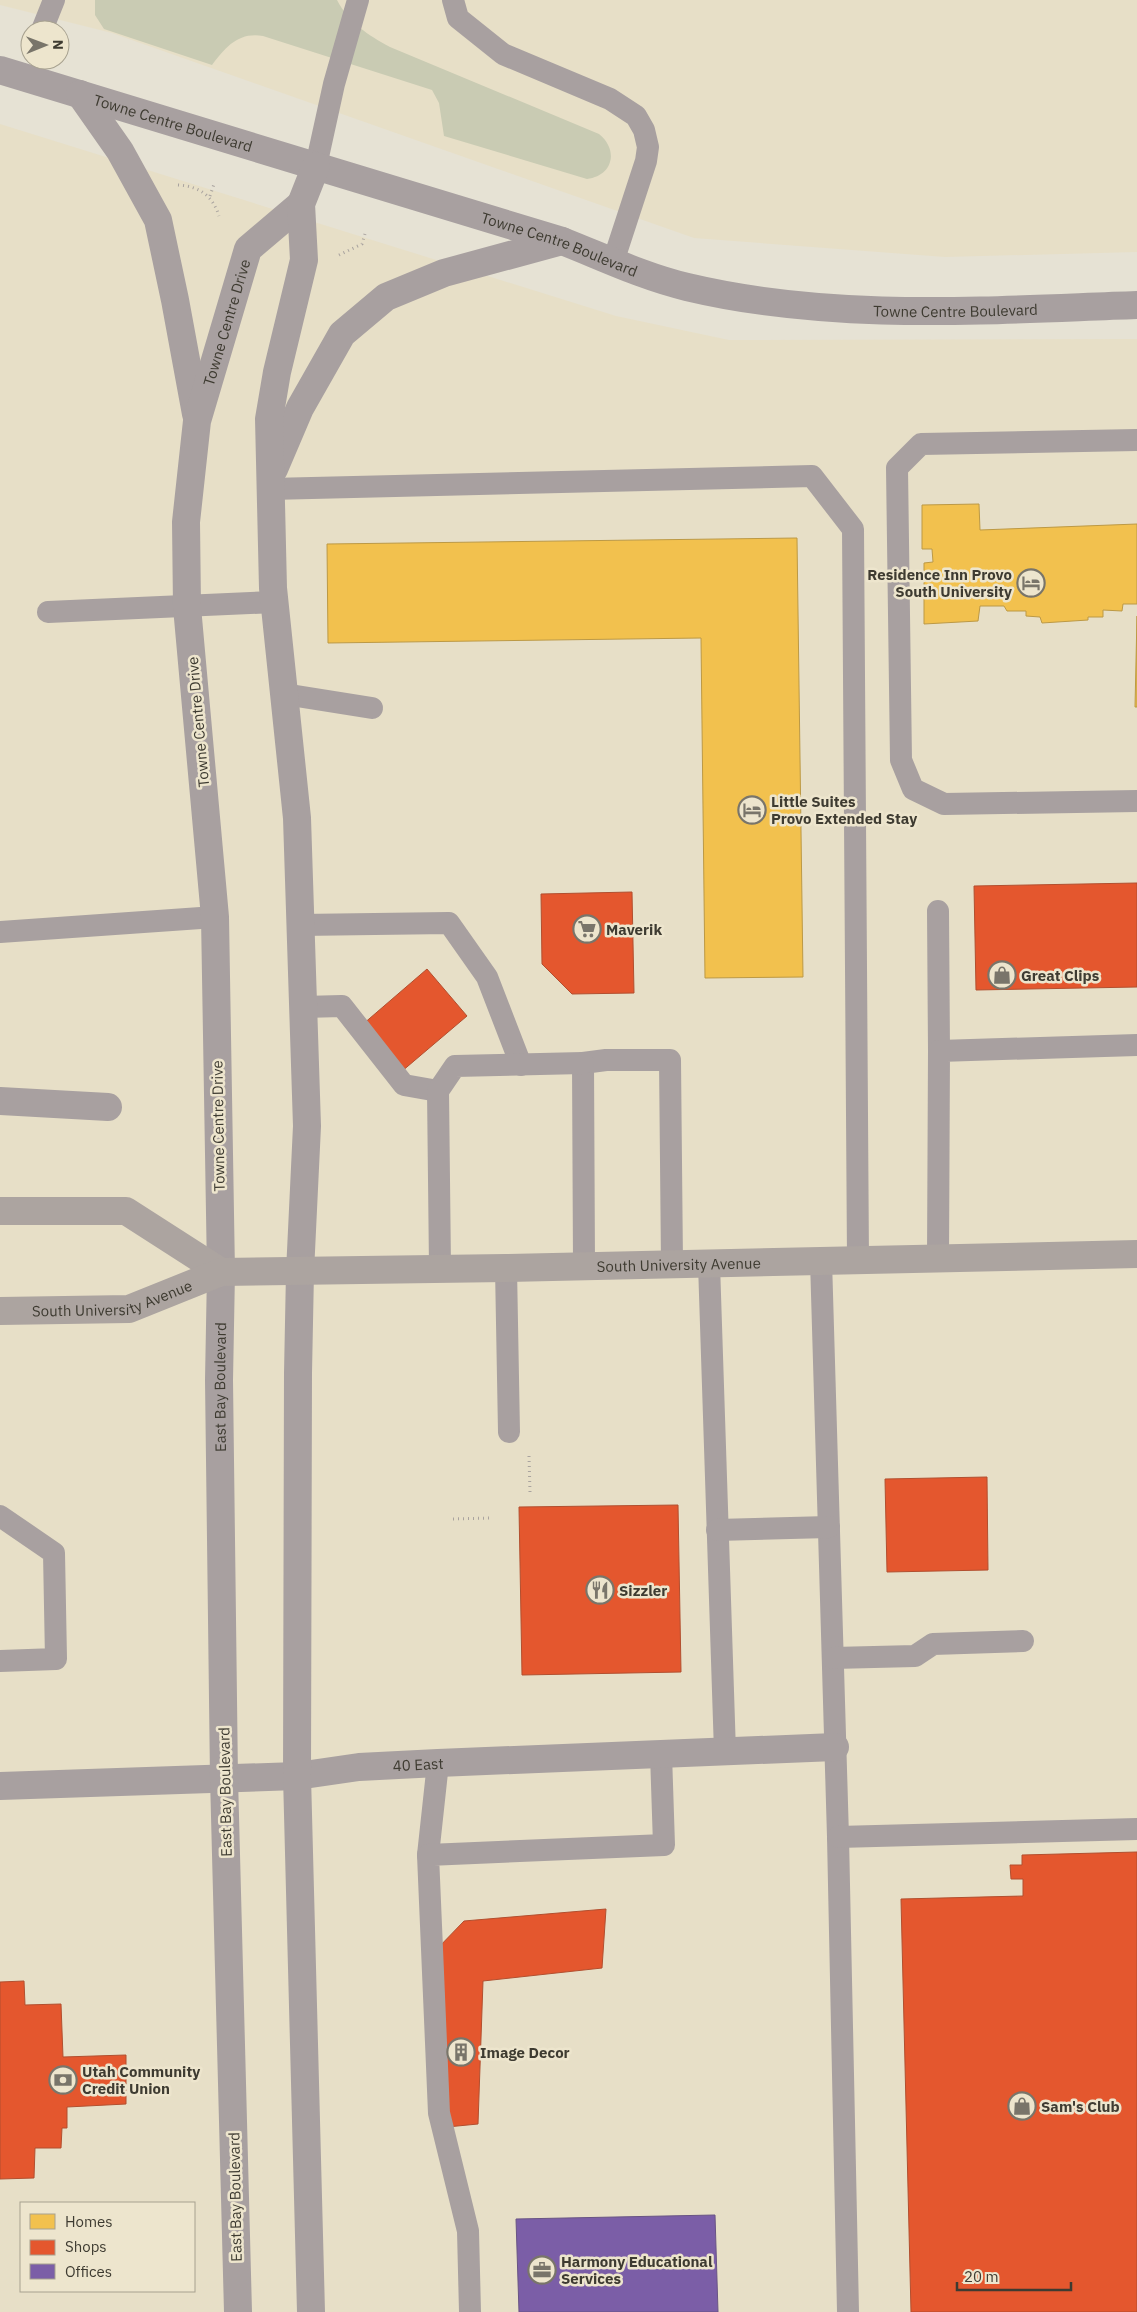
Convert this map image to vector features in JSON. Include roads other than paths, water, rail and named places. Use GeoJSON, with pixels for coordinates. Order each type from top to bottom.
{"type":"FeatureCollection","features":[{"type":"Feature","properties":{"kind":"highway","name":"South University Avenue"},"geometry":{"type":"LineString","coordinates":[[0,1211],[126,1211],[221,1272]]}},
{"type":"Feature","properties":{"kind":"highway","name":"South University Avenue"},"geometry":{"type":"LineString","coordinates":[[0,1311],[129,1309],[221,1272],[506,1268],[1137,1254]]}},
{"type":"Feature","properties":{"kind":"street","name":"Towne Centre Boulevard"},"geometry":{"type":"LineString","coordinates":[[18,69],[80,94],[562,241],[613,262],[685,286],[768,302],[818,308],[909,310],[1137,305]]}},
{"type":"Feature","properties":{"kind":"street"},"geometry":{"type":"LineString","coordinates":[[80,94],[120,151],[158,220],[197,421]]}},
{"type":"Feature","properties":{"kind":"street","name":"Towne Centre Drive"},"geometry":{"type":"LineString","coordinates":[[300,1272],[307,1136],[297,818],[274,602],[269,419],[277,372],[304,260],[301,204],[316,166]]}},
{"type":"Feature","properties":{"kind":"street","name":"Towne Centre Drive"},"geometry":{"type":"LineString","coordinates":[[221,1272],[214,917],[187,607],[186,522],[197,421],[248,249],[301,204]]}},
{"type":"Feature","properties":{"kind":"street"},"geometry":{"type":"LineString","coordinates":[[270,483],[300,408],[342,334],[386,297],[444,273],[562,241]]}},
{"type":"Feature","properties":{"kind":"street"},"geometry":{"type":"LineString","coordinates":[[0,1101],[108,1107]]}},
{"type":"Feature","properties":{"kind":"street","name":"East Bay Boulevard"},"geometry":{"type":"LineString","coordinates":[[221,1272],[219,1380],[224,1778],[238,2312]]}},
{"type":"Feature","properties":{"kind":"street"},"geometry":{"type":"LineString","coordinates":[[300,1272],[297,1776],[311,2312]]}},
{"type":"Feature","properties":{"kind":"street","name":"40 East"},"geometry":{"type":"LineString","coordinates":[[0,1786],[297,1776],[359,1768],[438,1763],[835,1747]]}},
{"type":"Feature","properties":{"kind":"lane"},"geometry":{"type":"LineString","coordinates":[[46,20],[54,0]]}},
{"type":"Feature","properties":{"kind":"lane"},"geometry":{"type":"LineString","coordinates":[[316,166],[334,84],[358,0]]}},
{"type":"Feature","properties":{"kind":"lane"},"geometry":{"type":"LineString","coordinates":[[453,0],[458,18],[503,54],[610,99],[636,116],[644,130],[648,147],[646,161],[613,262]]}},
{"type":"Feature","properties":{"kind":"lane"},"geometry":{"type":"LineString","coordinates":[[1137,440],[920,444],[897,468],[901,760],[913,789],[944,804],[1137,801]]}},
{"type":"Feature","properties":{"kind":"lane"},"geometry":{"type":"LineString","coordinates":[[270,483],[812,476],[853,529],[858,1260]]}},
{"type":"Feature","properties":{"kind":"lane"},"geometry":{"type":"LineString","coordinates":[[48,612],[274,602]]}},
{"type":"Feature","properties":{"kind":"lane"},"geometry":{"type":"LineString","coordinates":[[284,694],[372,708]]}},
{"type":"Feature","properties":{"kind":"lane"},"geometry":{"type":"LineString","coordinates":[[938,911],[938,1258]]}},
{"type":"Feature","properties":{"kind":"lane"},"geometry":{"type":"LineString","coordinates":[[0,932],[214,917]]}},
{"type":"Feature","properties":{"kind":"lane"},"geometry":{"type":"LineString","coordinates":[[300,925],[449,923],[487,977],[521,1065]]}},
{"type":"Feature","properties":{"kind":"lane"},"geometry":{"type":"LineString","coordinates":[[303,1007],[342,1006],[404,1085],[438,1091]]}},
{"type":"Feature","properties":{"kind":"lane"},"geometry":{"type":"LineString","coordinates":[[939,1051],[1137,1045]]}},
{"type":"Feature","properties":{"kind":"lane"},"geometry":{"type":"LineString","coordinates":[[440,1268],[438,1091],[455,1066],[583,1063],[606,1060],[670,1060],[672,1264]]}},
{"type":"Feature","properties":{"kind":"lane"},"geometry":{"type":"LineString","coordinates":[[583,1063],[584,1265]]}},
{"type":"Feature","properties":{"kind":"lane"},"geometry":{"type":"LineString","coordinates":[[821,1260],[838,1838],[848,2312]]}},
{"type":"Feature","properties":{"kind":"lane"},"geometry":{"type":"LineString","coordinates":[[709,1264],[725,1752]]}},
{"type":"Feature","properties":{"kind":"lane"},"geometry":{"type":"LineString","coordinates":[[506,1268],[509,1432]]}},
{"type":"Feature","properties":{"kind":"lane"},"geometry":{"type":"LineString","coordinates":[[0,1516],[54,1553],[56,1659],[0,1660]]}},
{"type":"Feature","properties":{"kind":"lane"},"geometry":{"type":"LineString","coordinates":[[717,1530],[829,1527]]}},
{"type":"Feature","properties":{"kind":"lane"},"geometry":{"type":"LineString","coordinates":[[833,1658],[915,1656],[933,1644],[1024,1641]]}},
{"type":"Feature","properties":{"kind":"lane"},"geometry":{"type":"LineString","coordinates":[[428,1855],[664,1845],[661,1754]]}},
{"type":"Feature","properties":{"kind":"lane"},"geometry":{"type":"LineString","coordinates":[[438,1763],[428,1855],[439,2113],[468,2231],[470,2312]]}},
{"type":"Feature","properties":{"kind":"lane"},"geometry":{"type":"LineString","coordinates":[[838,1838],[1137,1829]]}},
{"type":"Feature","properties":{"kind":"place","name":"Residence Inn Provo South University"},"geometry":{"type":"Point","coordinates":[1031,583]}},
{"type":"Feature","properties":{"kind":"place","name":"Little Suites Provo Extended Stay"},"geometry":{"type":"Point","coordinates":[752,810]}},
{"type":"Feature","properties":{"kind":"place","name":"Maverik"},"geometry":{"type":"Point","coordinates":[587,929]}},
{"type":"Feature","properties":{"kind":"place","name":"Great Clips"},"geometry":{"type":"Point","coordinates":[1002,975]}},
{"type":"Feature","properties":{"kind":"place","name":"Sizzler"},"geometry":{"type":"Point","coordinates":[600,1590]}},
{"type":"Feature","properties":{"kind":"place","name":"Image Decor"},"geometry":{"type":"Point","coordinates":[461,2052]}},
{"type":"Feature","properties":{"kind":"place","name":"Utah Community Credit Union"},"geometry":{"type":"Point","coordinates":[63,2080]}},
{"type":"Feature","properties":{"kind":"place","name":"Sam's Club"},"geometry":{"type":"Point","coordinates":[1022,2106]}},
{"type":"Feature","properties":{"kind":"place","name":"Harmony Educational Services"},"geometry":{"type":"Point","coordinates":[542,2270]}}]}
